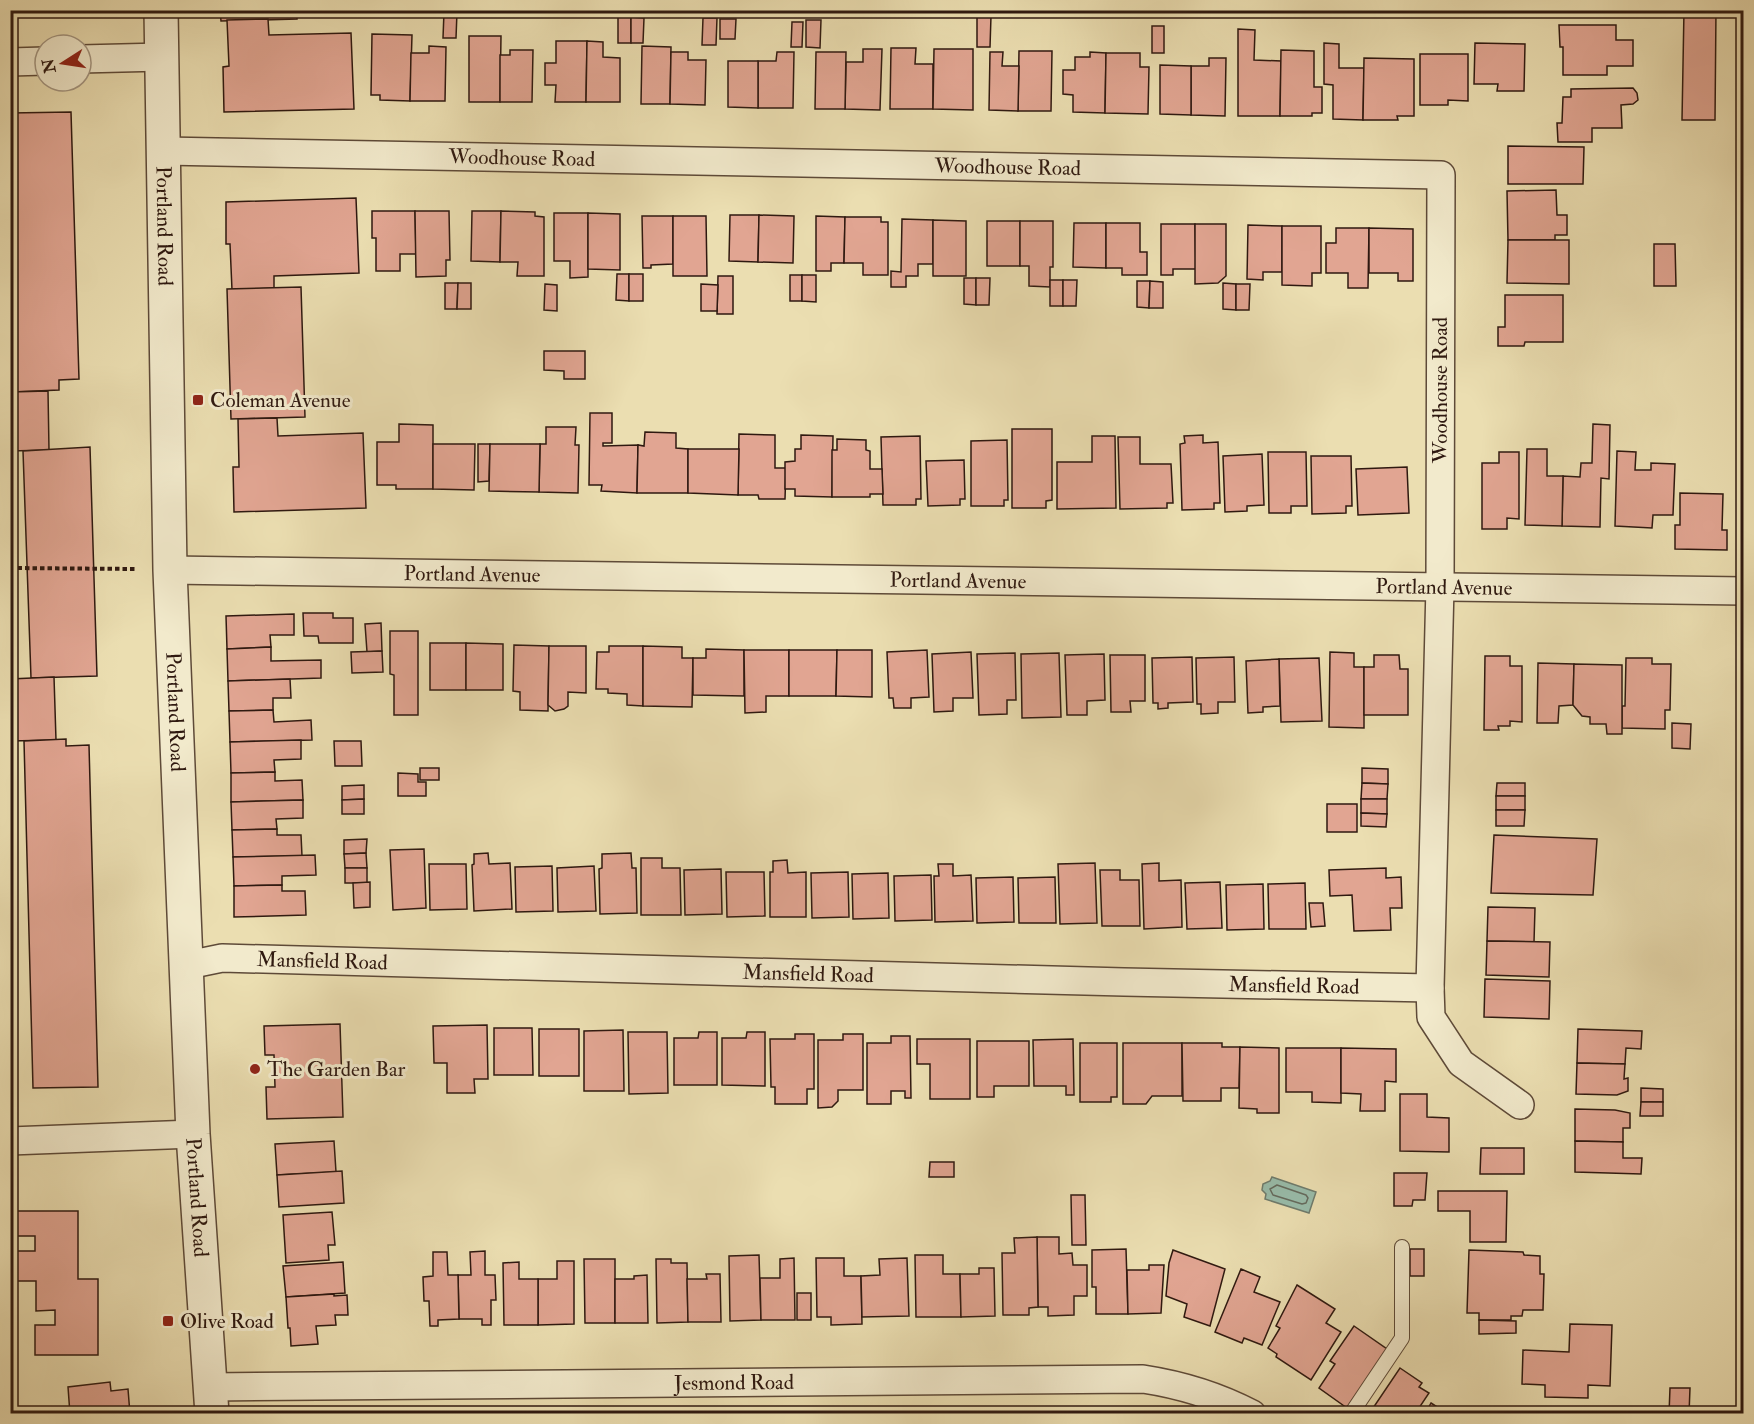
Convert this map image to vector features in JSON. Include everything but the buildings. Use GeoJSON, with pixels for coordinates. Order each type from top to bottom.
{"type":"FeatureCollection","features":[{"type":"Feature","properties":{"kind":"street","name":"Portland Road"},"geometry":{"type":"LineString","coordinates":[[161,10],[170,570],[194,1134],[211,1400]]}},
{"type":"Feature","properties":{"kind":"street"},"geometry":{"type":"LineString","coordinates":[[93,59],[162,57]]}},
{"type":"Feature","properties":{"kind":"street"},"geometry":{"type":"LineString","coordinates":[[10,62],[33,61]]}},
{"type":"Feature","properties":{"kind":"street","name":"Woodhouse Road"},"geometry":{"type":"LineString","coordinates":[[164,151],[1441,175],[1440,586]]}},
{"type":"Feature","properties":{"kind":"street","name":"Portland Avenue"},"geometry":{"type":"LineString","coordinates":[[170,570],[1743,591]]}},
{"type":"Feature","properties":{"kind":"street"},"geometry":{"type":"LineString","coordinates":[[1440,586],[1431,1017],[1461,1063],[1520,1105]]}},
{"type":"Feature","properties":{"kind":"street","name":"Mansfield Road"},"geometry":{"type":"LineString","coordinates":[[188,965],[222,958],[1430,988]]}},
{"type":"Feature","properties":{"kind":"street"},"geometry":{"type":"LineString","coordinates":[[10,1141],[194,1134]]}},
{"type":"Feature","properties":{"kind":"street","name":"Jesmond Road"},"geometry":{"type":"LineString","coordinates":[[211,1400],[1143,1379],[1200,1391],[1252,1413]]}},
{"type":"Feature","properties":{"kind":"lane"},"geometry":{"type":"LineString","coordinates":[[1351,1413],[1402,1338],[1402,1246]]}},
{"type":"Feature","properties":{"kind":"path"},"geometry":{"type":"LineString","coordinates":[[10,568],[170,570]]}},
{"type":"Feature","properties":{"kind":"water"},"geometry":{"type":"Polygon","coordinates":[[[1272,1177],[1316,1192],[1309,1213],[1265,1199],[1263,1184],[1270,1181],[1272,1177]]]}},
{"type":"Feature","properties":{"kind":"place","name":"Coleman Avenue"},"geometry":{"type":"Point","coordinates":[198,400]}},
{"type":"Feature","properties":{"kind":"place","name":"The Garden Bar"},"geometry":{"type":"Point","coordinates":[255,1069]}},
{"type":"Feature","properties":{"kind":"place","name":"Olive Road"},"geometry":{"type":"Point","coordinates":[168,1321]}}]}
